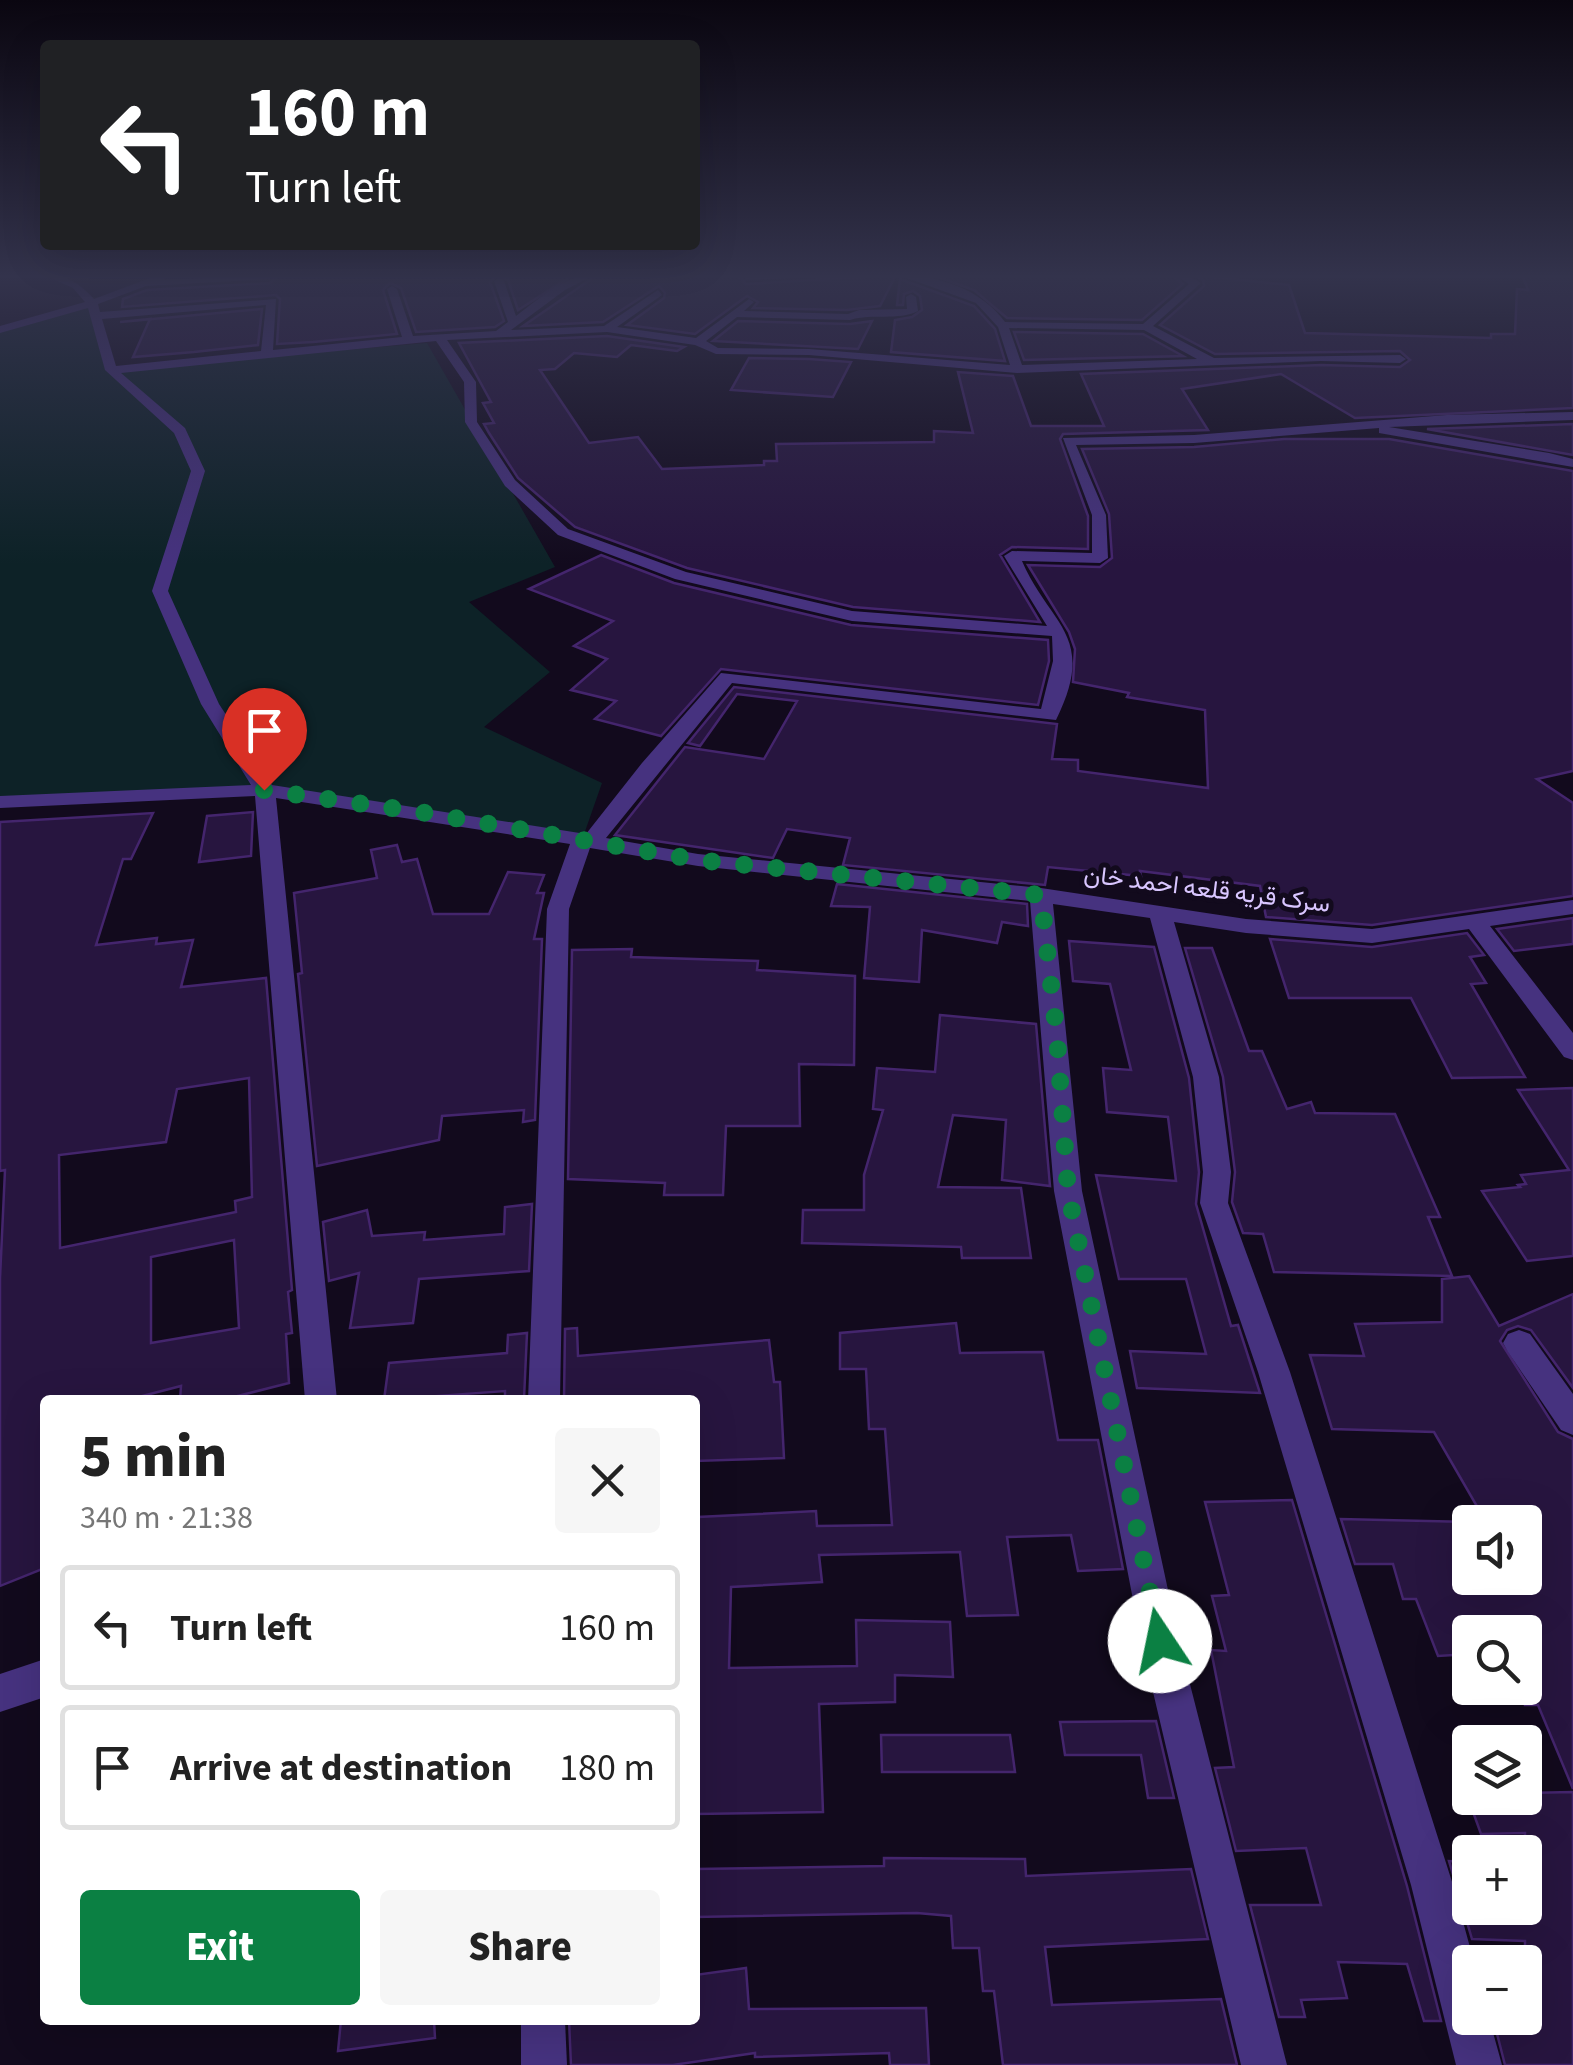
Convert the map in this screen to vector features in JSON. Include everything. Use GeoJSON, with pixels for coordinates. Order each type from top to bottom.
{"type":"FeatureCollection","features":[{"type":"Feature","properties":{"kind":"street"},"geometry":{"type":"LineString","coordinates":[[113,371],[180,431],[198,471],[160,591],[210,704],[264,790],[322,1395]]}},
{"type":"Feature","properties":{"kind":"street"},"geometry":{"type":"LineString","coordinates":[[463,371],[470,382],[471,422],[510,483],[563,532],[681,576],[852,616],[1060,632]]}},
{"type":"Feature","properties":{"kind":"street"},"geometry":{"type":"LineString","coordinates":[[544,1395],[558,908],[587,840],[727,678],[1049,716],[1062,658],[1060,632],[1022,582],[1012,556],[1100,558],[1098,515],[1068,441],[1222,438],[1494,415],[1573,416]]}},
{"type":"Feature","properties":{"kind":"street"},"geometry":{"type":"LineString","coordinates":[[1364,425],[1432,441],[1471,442],[1573,463]]}},
{"type":"Feature","properties":{"kind":"street","name":"سرک قریه قلعه احمد خان"},"geometry":{"type":"LineString","coordinates":[[0,802],[264,790],[698,860],[1041,895],[1246,926],[1372,936],[1573,908]]}},
{"type":"Feature","properties":{"kind":"street"},"geometry":{"type":"LineString","coordinates":[[1041,895],[1057,1037],[1068,1191],[1160,1641],[1264,2065]]}},
{"type":"Feature","properties":{"kind":"street"},"geometry":{"type":"LineString","coordinates":[[1160,913],[1206,1077],[1217,1172],[1214,1203],[1274,1372],[1432,1884],[1479,2065]]}},
{"type":"Feature","properties":{"kind":"street"},"geometry":{"type":"LineString","coordinates":[[1473,920],[1573,1051]]}},
{"type":"Feature","properties":{"kind":"street"},"geometry":{"type":"LineString","coordinates":[[1520,1342],[1573,1420]]}},
{"type":"Feature","properties":{"kind":"street"},"geometry":{"type":"LineString","coordinates":[[0,1692],[40,1680]]}},
{"type":"Feature","properties":{"kind":"street"},"geometry":{"type":"LineString","coordinates":[[543,2025],[544,2065]]}},
{"type":"Feature","properties":{"kind":"green space"},"geometry":{"type":"Polygon","coordinates":[[[0,371],[443,371],[555,567],[469,602],[550,672],[484,727],[602,783],[582,840],[265,790],[0,802],[0,371]]]}},
{"type":"Feature","properties":{"kind":"building"},"geometry":{"type":"Polygon","coordinates":[[[474,371],[541,371],[589,443],[638,437],[662,469],[764,465],[764,461],[777,461],[776,444],[934,442],[934,431],[973,433],[958,372],[1013,376],[1031,426],[1104,426],[1081,374],[1573,371],[1573,408],[1355,418],[1281,374],[1182,389],[1208,430],[1063,434],[1060,439],[1088,516],[1088,549],[1012,547],[1000,555],[1040,622],[853,607],[687,568],[575,527],[518,478],[484,424],[494,423],[483,403],[491,402],[474,371]]]}},
{"type":"Feature","properties":{"kind":"building"},"geometry":{"type":"Polygon","coordinates":[[[741,371],[846,371],[833,397],[731,390],[741,371]]]}},
{"type":"Feature","properties":{"kind":"building"},"geometry":{"type":"Polygon","coordinates":[[[1573,424],[1573,455],[1427,429],[1573,424]]]}},
{"type":"Feature","properties":{"kind":"building"},"geometry":{"type":"Polygon","coordinates":[[[1284,439],[1389,439],[1573,471],[1573,771],[1537,779],[1573,803],[1573,896],[1372,925],[1266,917],[1260,886],[1140,871],[1141,876],[1048,867],[1045,885],[843,865],[850,838],[787,829],[773,858],[615,835],[685,747],[764,759],[797,701],[737,694],[700,746],[688,743],[734,687],[1057,724],[1052,759],[1078,760],[1078,771],[1208,788],[1205,710],[1127,697],[1129,693],[1073,682],[1075,649],[1069,632],[1028,565],[1100,567],[1112,558],[1109,514],[1082,449],[1194,447],[1284,439]]]}},
{"type":"Feature","properties":{"kind":"building"},"geometry":{"type":"Polygon","coordinates":[[[601,555],[674,583],[851,625],[1048,640],[1049,661],[1038,705],[721,669],[661,736],[595,719],[616,701],[571,690],[607,659],[574,646],[613,621],[529,589],[601,555]]]}},
{"type":"Feature","properties":{"kind":"building"},"geometry":{"type":"Polygon","coordinates":[[[253,812],[251,856],[199,862],[207,816],[253,812]]]}},
{"type":"Feature","properties":{"kind":"building"},"geometry":{"type":"Polygon","coordinates":[[[153,813],[131,859],[123,859],[96,945],[157,938],[156,944],[193,940],[181,987],[266,978],[292,1290],[288,1292],[292,1333],[286,1334],[289,1383],[242,1395],[180,1395],[181,1386],[146,1395],[40,1395],[40,1570],[0,1586],[0,1278],[5,1170],[0,1171],[0,822],[153,813]],[[249,1078],[177,1089],[166,1142],[59,1155],[60,1248],[236,1212],[235,1201],[252,1197],[249,1078]],[[234,1240],[151,1257],[151,1343],[239,1328],[234,1240]]]}},
{"type":"Feature","properties":{"kind":"building"},"geometry":{"type":"Polygon","coordinates":[[[397,845],[402,862],[417,859],[433,914],[489,914],[508,872],[544,875],[537,893],[544,893],[534,939],[542,939],[535,1120],[523,1122],[524,1110],[442,1116],[439,1140],[317,1166],[294,893],[377,878],[371,850],[397,845]]]}},
{"type":"Feature","properties":{"kind":"building"},"geometry":{"type":"Polygon","coordinates":[[[837,884],[1027,904],[1028,926],[1002,922],[997,943],[922,930],[919,982],[864,978],[870,907],[831,906],[837,884]]]}},
{"type":"Feature","properties":{"kind":"building"},"geometry":{"type":"Polygon","coordinates":[[[1573,918],[1573,944],[1514,951],[1497,929],[1573,918]]]}},
{"type":"Feature","properties":{"kind":"building"},"geometry":{"type":"Polygon","coordinates":[[[1467,933],[1484,955],[1470,957],[1486,983],[1471,984],[1525,1077],[1452,1078],[1411,998],[1289,998],[1270,939],[1372,947],[1467,933]]]}},
{"type":"Feature","properties":{"kind":"building"},"geometry":{"type":"Polygon","coordinates":[[[1069,941],[1154,947],[1189,1078],[1199,1172],[1196,1204],[1231,1326],[1238,1325],[1260,1393],[1137,1388],[1130,1351],[1206,1354],[1186,1279],[1119,1279],[1096,1175],[1176,1181],[1168,1117],[1107,1112],[1103,1068],[1131,1070],[1110,984],[1073,981],[1069,941]]]}},
{"type":"Feature","properties":{"kind":"building"},"geometry":{"type":"Polygon","coordinates":[[[1185,948],[1212,948],[1249,1051],[1262,1051],[1287,1109],[1311,1102],[1315,1113],[1395,1114],[1440,1217],[1428,1217],[1452,1276],[1274,1272],[1263,1234],[1243,1233],[1232,1202],[1235,1172],[1223,1077],[1185,948]]]}},
{"type":"Feature","properties":{"kind":"building"},"geometry":{"type":"Polygon","coordinates":[[[632,949],[631,957],[758,961],[757,970],[855,976],[854,1065],[799,1064],[800,1126],[726,1126],[723,1195],[664,1195],[665,1183],[568,1179],[572,950],[632,949]]]}},
{"type":"Feature","properties":{"kind":"building"},"geometry":{"type":"Polygon","coordinates":[[[940,1015],[1036,1024],[1050,1186],[1002,1180],[1006,1120],[953,1115],[938,1187],[1021,1188],[1031,1258],[962,1258],[961,1247],[802,1243],[803,1210],[864,1210],[864,1175],[883,1110],[873,1109],[877,1068],[935,1072],[940,1015]]]}},
{"type":"Feature","properties":{"kind":"building"},"geometry":{"type":"Polygon","coordinates":[[[1573,1088],[1573,1256],[1527,1261],[1482,1191],[1520,1187],[1526,1184],[1521,1175],[1569,1170],[1518,1090],[1573,1088]]]}},
{"type":"Feature","properties":{"kind":"building"},"geometry":{"type":"Polygon","coordinates":[[[532,1204],[529,1271],[419,1279],[413,1323],[350,1328],[359,1273],[329,1281],[323,1222],[367,1210],[372,1236],[425,1232],[424,1240],[504,1234],[505,1207],[532,1204]]]}},
{"type":"Feature","properties":{"kind":"building"},"geometry":{"type":"Polygon","coordinates":[[[1469,1276],[1499,1326],[1573,1294],[1573,1388],[1531,1330],[1518,1326],[1507,1330],[1500,1341],[1558,1432],[1573,1439],[1573,1789],[1538,1705],[1542,1705],[1542,1615],[1452,1615],[1452,1655],[1438,1656],[1416,1599],[1403,1599],[1393,1564],[1355,1564],[1341,1519],[1452,1522],[1452,1595],[1542,1595],[1542,1505],[1476,1505],[1434,1432],[1332,1429],[1310,1355],[1364,1356],[1355,1324],[1442,1322],[1442,1279],[1469,1276]]]}},
{"type":"Feature","properties":{"kind":"building"},"geometry":{"type":"Polygon","coordinates":[[[956,1323],[960,1353],[1043,1352],[1058,1440],[1098,1440],[1123,1569],[1078,1571],[1071,1535],[1007,1537],[1018,1615],[967,1616],[960,1552],[819,1555],[822,1582],[731,1587],[729,1668],[857,1666],[856,1620],[950,1622],[953,1677],[895,1675],[895,1702],[819,1704],[823,1812],[700,1814],[700,1517],[816,1511],[817,1526],[892,1525],[885,1429],[869,1429],[866,1369],[840,1369],[840,1333],[956,1323]]]}},
{"type":"Feature","properties":{"kind":"building"},"geometry":{"type":"Polygon","coordinates":[[[577,1328],[578,1356],[769,1340],[774,1382],[780,1382],[784,1458],[700,1461],[700,1395],[564,1395],[565,1329],[577,1328]]]}},
{"type":"Feature","properties":{"kind":"building"},"geometry":{"type":"Polygon","coordinates":[[[527,1333],[524,1395],[505,1395],[505,1391],[385,1395],[389,1363],[507,1353],[508,1335],[527,1333]]]}},
{"type":"Feature","properties":{"kind":"building"},"geometry":{"type":"Polygon","coordinates":[[[1292,1500],[1407,1886],[1441,2021],[1424,2021],[1407,1964],[1338,1962],[1347,1998],[1301,2000],[1305,2017],[1279,2017],[1250,1905],[1321,1905],[1306,1848],[1236,1851],[1215,1768],[1234,1767],[1211,1650],[1226,1651],[1212,1596],[1229,1595],[1205,1502],[1292,1500]]]}},
{"type":"Feature","properties":{"kind":"building"},"geometry":{"type":"Polygon","coordinates":[[[1156,1721],[1174,1798],[1148,1798],[1141,1755],[1065,1755],[1060,1722],[1156,1721]]]}},
{"type":"Feature","properties":{"kind":"building"},"geometry":{"type":"Polygon","coordinates":[[[881,1735],[1010,1735],[1015,1772],[882,1772],[881,1735]]]}},
{"type":"Feature","properties":{"kind":"building"},"geometry":{"type":"Polygon","coordinates":[[[1573,1792],[1573,2065],[1505,2065],[1497,2035],[1542,2035],[1542,1945],[1472,1939],[1468,1925],[1542,1925],[1542,1835],[1481,1834],[1474,1815],[1542,1815],[1542,1793],[1573,1792]]]}},
{"type":"Feature","properties":{"kind":"building"},"geometry":{"type":"Polygon","coordinates":[[[884,1858],[1025,1859],[1026,1876],[1191,1869],[1208,1939],[1045,1947],[1052,2005],[1221,1999],[1237,2065],[1003,2065],[994,1991],[983,1991],[979,1948],[953,1948],[951,1916],[917,1913],[700,1917],[700,1869],[884,1866],[884,1858]]]}},
{"type":"Feature","properties":{"kind":"building"},"geometry":{"type":"Polygon","coordinates":[[[746,1968],[749,2009],[926,2008],[929,2065],[890,2065],[889,2053],[755,2057],[755,2053],[673,2065],[571,2065],[569,2025],[700,2025],[700,1974],[746,1968]]]}},
{"type":"Feature","properties":{"kind":"building"},"geometry":{"type":"Polygon","coordinates":[[[341,2025],[434,2025],[435,2038],[338,2051],[341,2025]]]}},
{"type":"Feature","properties":{"kind":"route"},"geometry":{"type":"LineString","coordinates":[[264,790],[420,812],[698,860],[1041,895],[1057,1037],[1068,1191],[1160,1641]]}}]}
